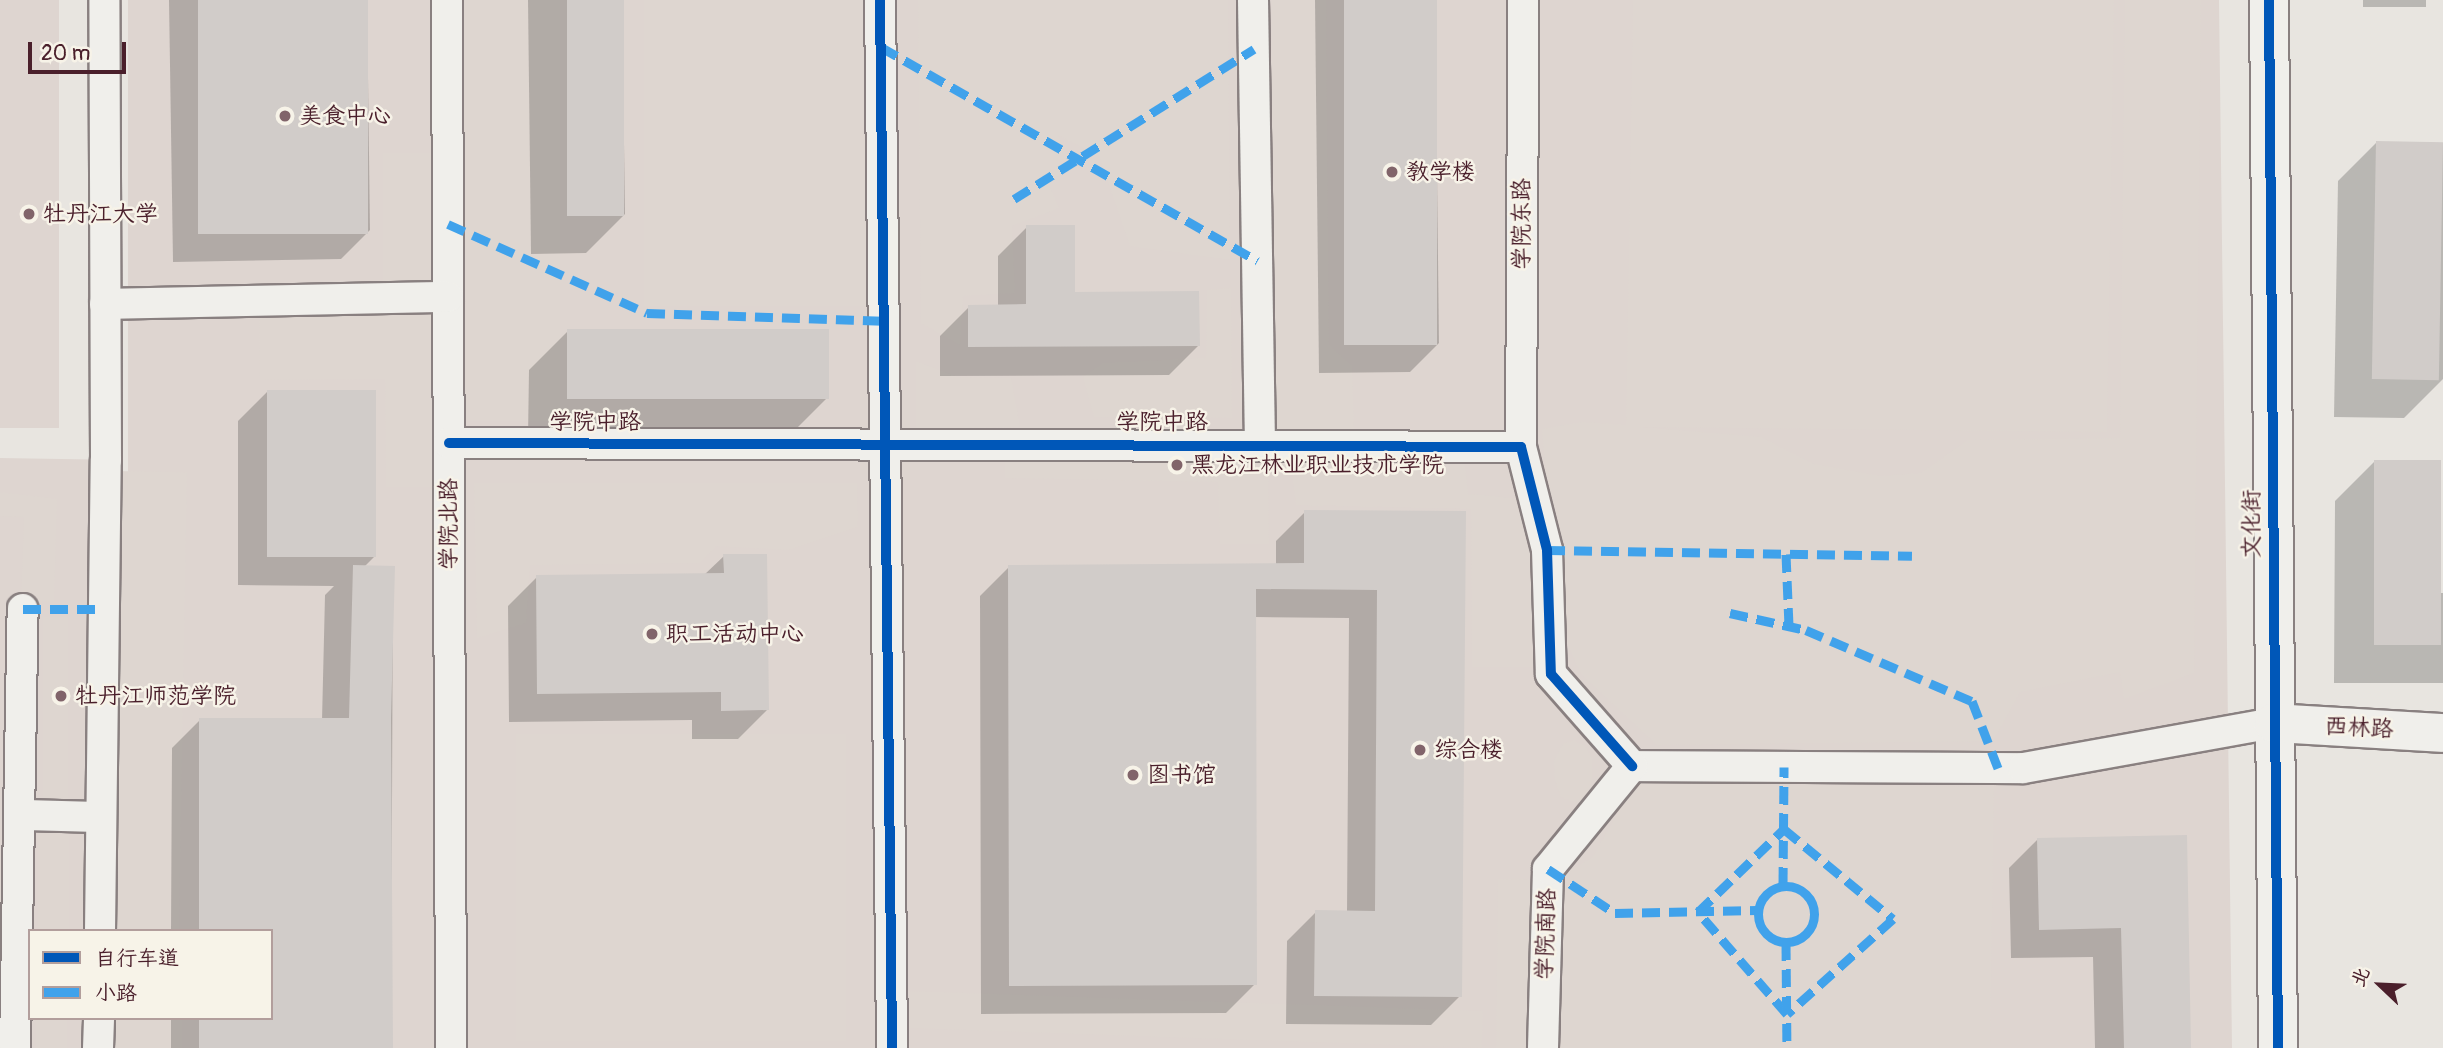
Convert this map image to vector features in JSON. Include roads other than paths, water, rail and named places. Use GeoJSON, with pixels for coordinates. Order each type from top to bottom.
{"type":"FeatureCollection","features":[{"type":"Feature","properties":{"kind":"street"},"geometry":{"type":"LineString","coordinates":[[100,929],[105,304],[104,0]]}},
{"type":"Feature","properties":{"kind":"street","name":"学院北路"},"geometry":{"type":"LineString","coordinates":[[447,0],[451,1048]]}},
{"type":"Feature","properties":{"kind":"street"},"geometry":{"type":"LineString","coordinates":[[880,0],[892,1048]]}},
{"type":"Feature","properties":{"kind":"street"},"geometry":{"type":"LineString","coordinates":[[1253,0],[1259,444]]}},
{"type":"Feature","properties":{"kind":"street","name":"学院东路"},"geometry":{"type":"LineString","coordinates":[[1521,447],[1523,0]]}},
{"type":"Feature","properties":{"kind":"street","name":"文化街"},"geometry":{"type":"LineString","coordinates":[[2269,0],[2278,1048]]}},
{"type":"Feature","properties":{"kind":"street"},"geometry":{"type":"LineString","coordinates":[[105,304],[448,297]]}},
{"type":"Feature","properties":{"kind":"street","name":"学院中路"},"geometry":{"type":"LineString","coordinates":[[449,443],[885,441],[1521,447]]}},
{"type":"Feature","properties":{"kind":"street"},"geometry":{"type":"LineString","coordinates":[[1521,447],[1546,551],[1550,674],[1632,766],[2023,768],[2274,723]]}},
{"type":"Feature","properties":{"kind":"street"},"geometry":{"type":"LineString","coordinates":[[15,1048],[22,815],[23,609]]}},
{"type":"Feature","properties":{"kind":"street","name":"西林路"},"geometry":{"type":"LineString","coordinates":[[2274,723],[2443,733]]}},
{"type":"Feature","properties":{"kind":"street","name":"学院南路"},"geometry":{"type":"LineString","coordinates":[[1543,1048],[1548,869],[1632,766]]}},
{"type":"Feature","properties":{"kind":"street"},"geometry":{"type":"LineString","coordinates":[[22,815],[101,817]]}},
{"type":"Feature","properties":{"kind":"street"},"geometry":{"type":"LineString","coordinates":[[98,1048],[99,1020]]}},
{"type":"Feature","properties":{"kind":"place","name":"美食中心"},"geometry":{"type":"Point","coordinates":[285,116]}},
{"type":"Feature","properties":{"kind":"place","name":"教学楼"},"geometry":{"type":"Point","coordinates":[1392,172]}},
{"type":"Feature","properties":{"kind":"place","name":"牡丹江大学"},"geometry":{"type":"Point","coordinates":[29,214]}},
{"type":"Feature","properties":{"kind":"place","name":"黑龙江林业职业技术学院"},"geometry":{"type":"Point","coordinates":[1177,465]}},
{"type":"Feature","properties":{"kind":"place","name":"职工活动中心"},"geometry":{"type":"Point","coordinates":[652,634]}},
{"type":"Feature","properties":{"kind":"place","name":"牡丹江师范学院"},"geometry":{"type":"Point","coordinates":[61,696]}},
{"type":"Feature","properties":{"kind":"place","name":"综合楼"},"geometry":{"type":"Point","coordinates":[1420,750]}},
{"type":"Feature","properties":{"kind":"place","name":"图书馆"},"geometry":{"type":"Point","coordinates":[1133,775]}}]}
